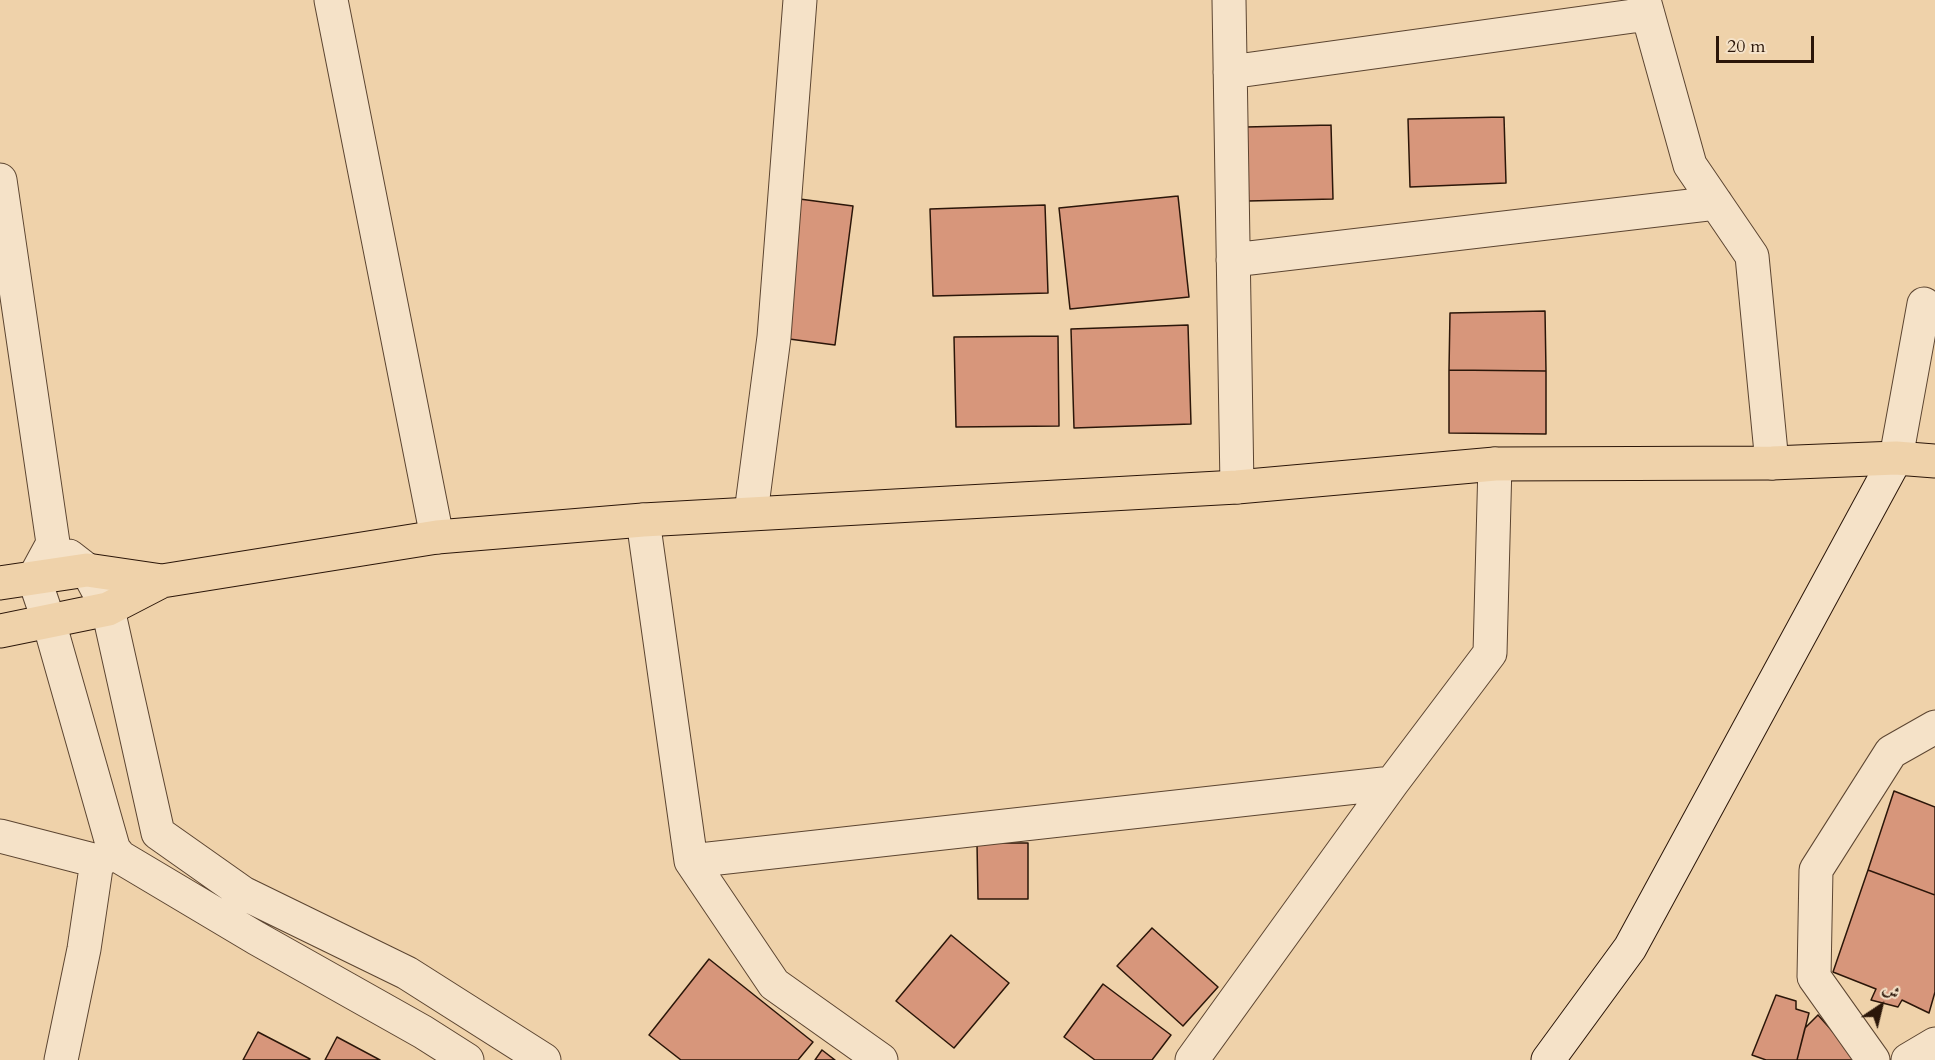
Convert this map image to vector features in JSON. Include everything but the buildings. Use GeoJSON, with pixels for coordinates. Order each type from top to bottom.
{"type":"FeatureCollection","features":[{"type":"Feature","properties":{"kind":"main road"},"geometry":{"type":"LineString","coordinates":[[0,583],[87,570],[162,581],[437,537],[643,520],[1237,487],[1495,464],[1772,463],[1896,458],[1935,461]]}},
{"type":"Feature","properties":{"kind":"main road"},"geometry":{"type":"LineString","coordinates":[[0,631],[108,609],[162,581]]}},
{"type":"Feature","properties":{"kind":"street"},"geometry":{"type":"LineString","coordinates":[[331,0],[437,537]]}},
{"type":"Feature","properties":{"kind":"street"},"geometry":{"type":"LineString","coordinates":[[751,513],[774,337],[800,0]]}},
{"type":"Feature","properties":{"kind":"street"},"geometry":{"type":"LineString","coordinates":[[1229,0],[1237,487]]}},
{"type":"Feature","properties":{"kind":"street"},"geometry":{"type":"LineString","coordinates":[[1230,72],[1646,7],[1690,165],[1752,256],[1772,463]]}},
{"type":"Feature","properties":{"kind":"street"},"geometry":{"type":"LineString","coordinates":[[0,180],[53,543],[34,578],[49,622],[106,857],[61,1060]]}},
{"type":"Feature","properties":{"kind":"street"},"geometry":{"type":"LineString","coordinates":[[1233,260],[1716,203]]}},
{"type":"Feature","properties":{"kind":"street"},"geometry":{"type":"LineString","coordinates":[[1548,1060],[1630,948],[1896,458],[1924,304]]}},
{"type":"Feature","properties":{"kind":"street"},"geometry":{"type":"LineString","coordinates":[[1192,1060],[1392,783],[1490,653],[1495,464]]}},
{"type":"Feature","properties":{"kind":"street"},"geometry":{"type":"LineString","coordinates":[[643,520],[691,861],[774,984],[881,1060]]}},
{"type":"Feature","properties":{"kind":"street"},"geometry":{"type":"LineString","coordinates":[[53,543],[87,570],[108,609],[158,833],[243,893],[407,973],[544,1060]]}},
{"type":"Feature","properties":{"kind":"street"},"geometry":{"type":"LineString","coordinates":[[1873,1060],[1814,977],[1816,870],[1891,752],[1935,727]]}},
{"type":"Feature","properties":{"kind":"street"},"geometry":{"type":"LineString","coordinates":[[691,861],[1392,783]]}},
{"type":"Feature","properties":{"kind":"street"},"geometry":{"type":"LineString","coordinates":[[106,857],[158,833]]}},
{"type":"Feature","properties":{"kind":"street"},"geometry":{"type":"LineString","coordinates":[[0,836],[106,857],[256,938],[423,1032],[467,1060]]}},
{"type":"Feature","properties":{"kind":"street"},"geometry":{"type":"LineString","coordinates":[[1908,1060],[1935,1044]]}}]}
